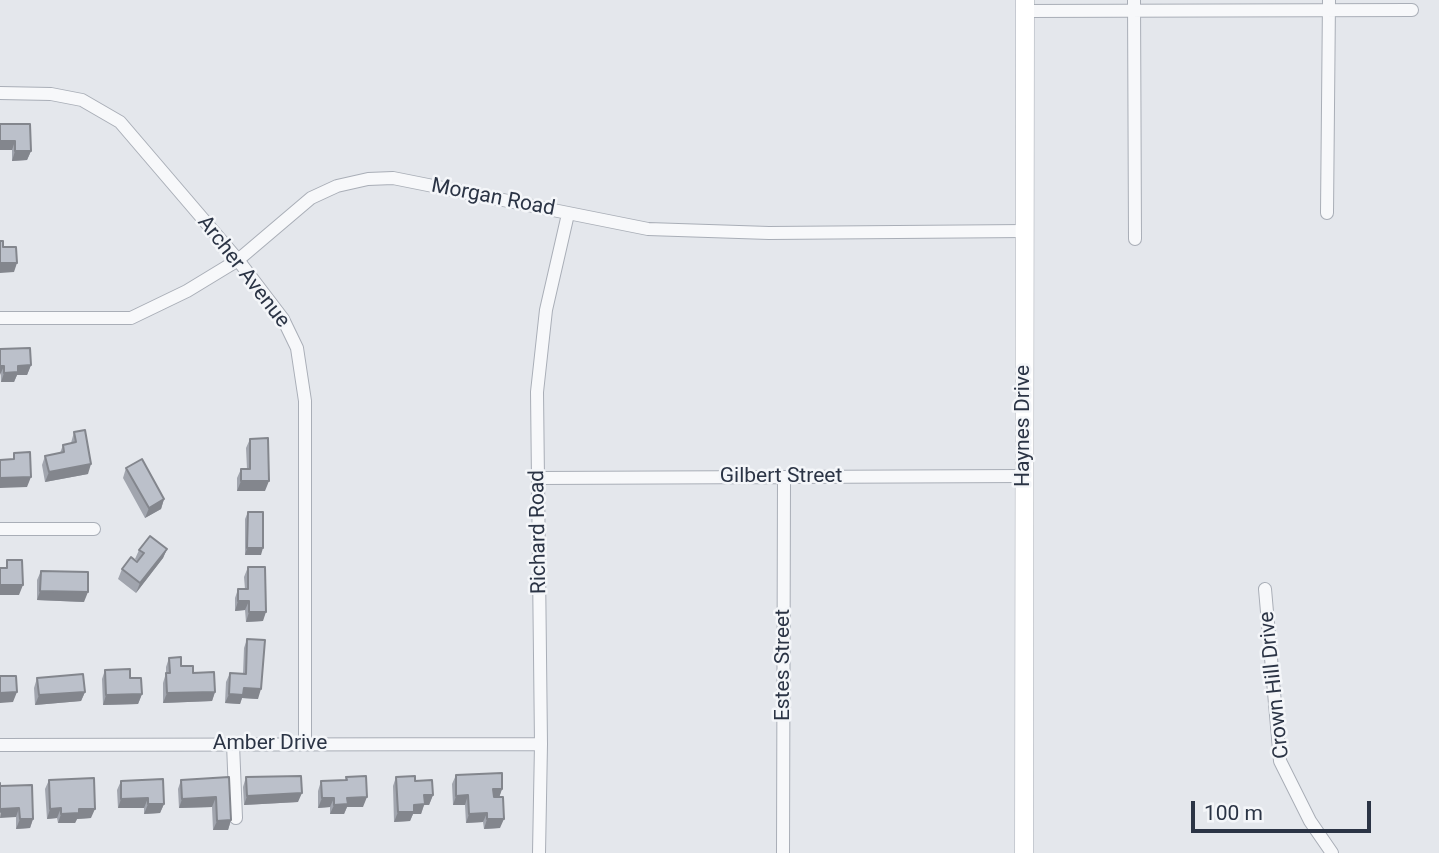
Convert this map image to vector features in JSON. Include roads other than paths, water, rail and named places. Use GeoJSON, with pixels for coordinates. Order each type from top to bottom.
{"type":"FeatureCollection","features":[{"type":"Feature","properties":{"kind":"street"},"geometry":{"type":"LineString","coordinates":[[1025,5],[1329,5],[1412,10]]}},
{"type":"Feature","properties":{"kind":"street","name":"Haynes Drive"},"geometry":{"type":"LineString","coordinates":[[1024,853],[1025,5]]}},
{"type":"Feature","properties":{"kind":"street"},"geometry":{"type":"LineString","coordinates":[[1134,5],[1135,239]]}},
{"type":"Feature","properties":{"kind":"street"},"geometry":{"type":"LineString","coordinates":[[1327,213],[1329,5]]}},
{"type":"Feature","properties":{"kind":"street","name":"Archer Avenue"},"geometry":{"type":"LineString","coordinates":[[0,93],[51,94],[82,100],[120,122],[238,260],[283,320],[297,348],[305,401],[305,744]]}},
{"type":"Feature","properties":{"kind":"street","name":"Morgan Road"},"geometry":{"type":"LineString","coordinates":[[0,318],[131,318],[187,291],[238,260],[312,198],[337,186],[368,179],[393,178],[648,229],[769,233],[1026,231]]}},
{"type":"Feature","properties":{"kind":"street","name":"Richard Road"},"geometry":{"type":"LineString","coordinates":[[539,853],[541,744],[537,392],[546,310],[568,214]]}},
{"type":"Feature","properties":{"kind":"street","name":"Gilbert Street"},"geometry":{"type":"LineString","coordinates":[[538,478],[1024,476]]}},
{"type":"Feature","properties":{"kind":"street","name":"Estes Street"},"geometry":{"type":"LineString","coordinates":[[783,853],[784,477]]}},
{"type":"Feature","properties":{"kind":"street"},"geometry":{"type":"LineString","coordinates":[[0,529],[94,529]]}},
{"type":"Feature","properties":{"kind":"street","name":"Crown Hill Drive"},"geometry":{"type":"LineString","coordinates":[[1265,589],[1280,761],[1310,821],[1332,853]]}},
{"type":"Feature","properties":{"kind":"street"},"geometry":{"type":"LineString","coordinates":[[233,744],[236,818]]}},
{"type":"Feature","properties":{"kind":"street","name":"Amber Drive"},"geometry":{"type":"LineString","coordinates":[[0,745],[541,744]]}}]}
